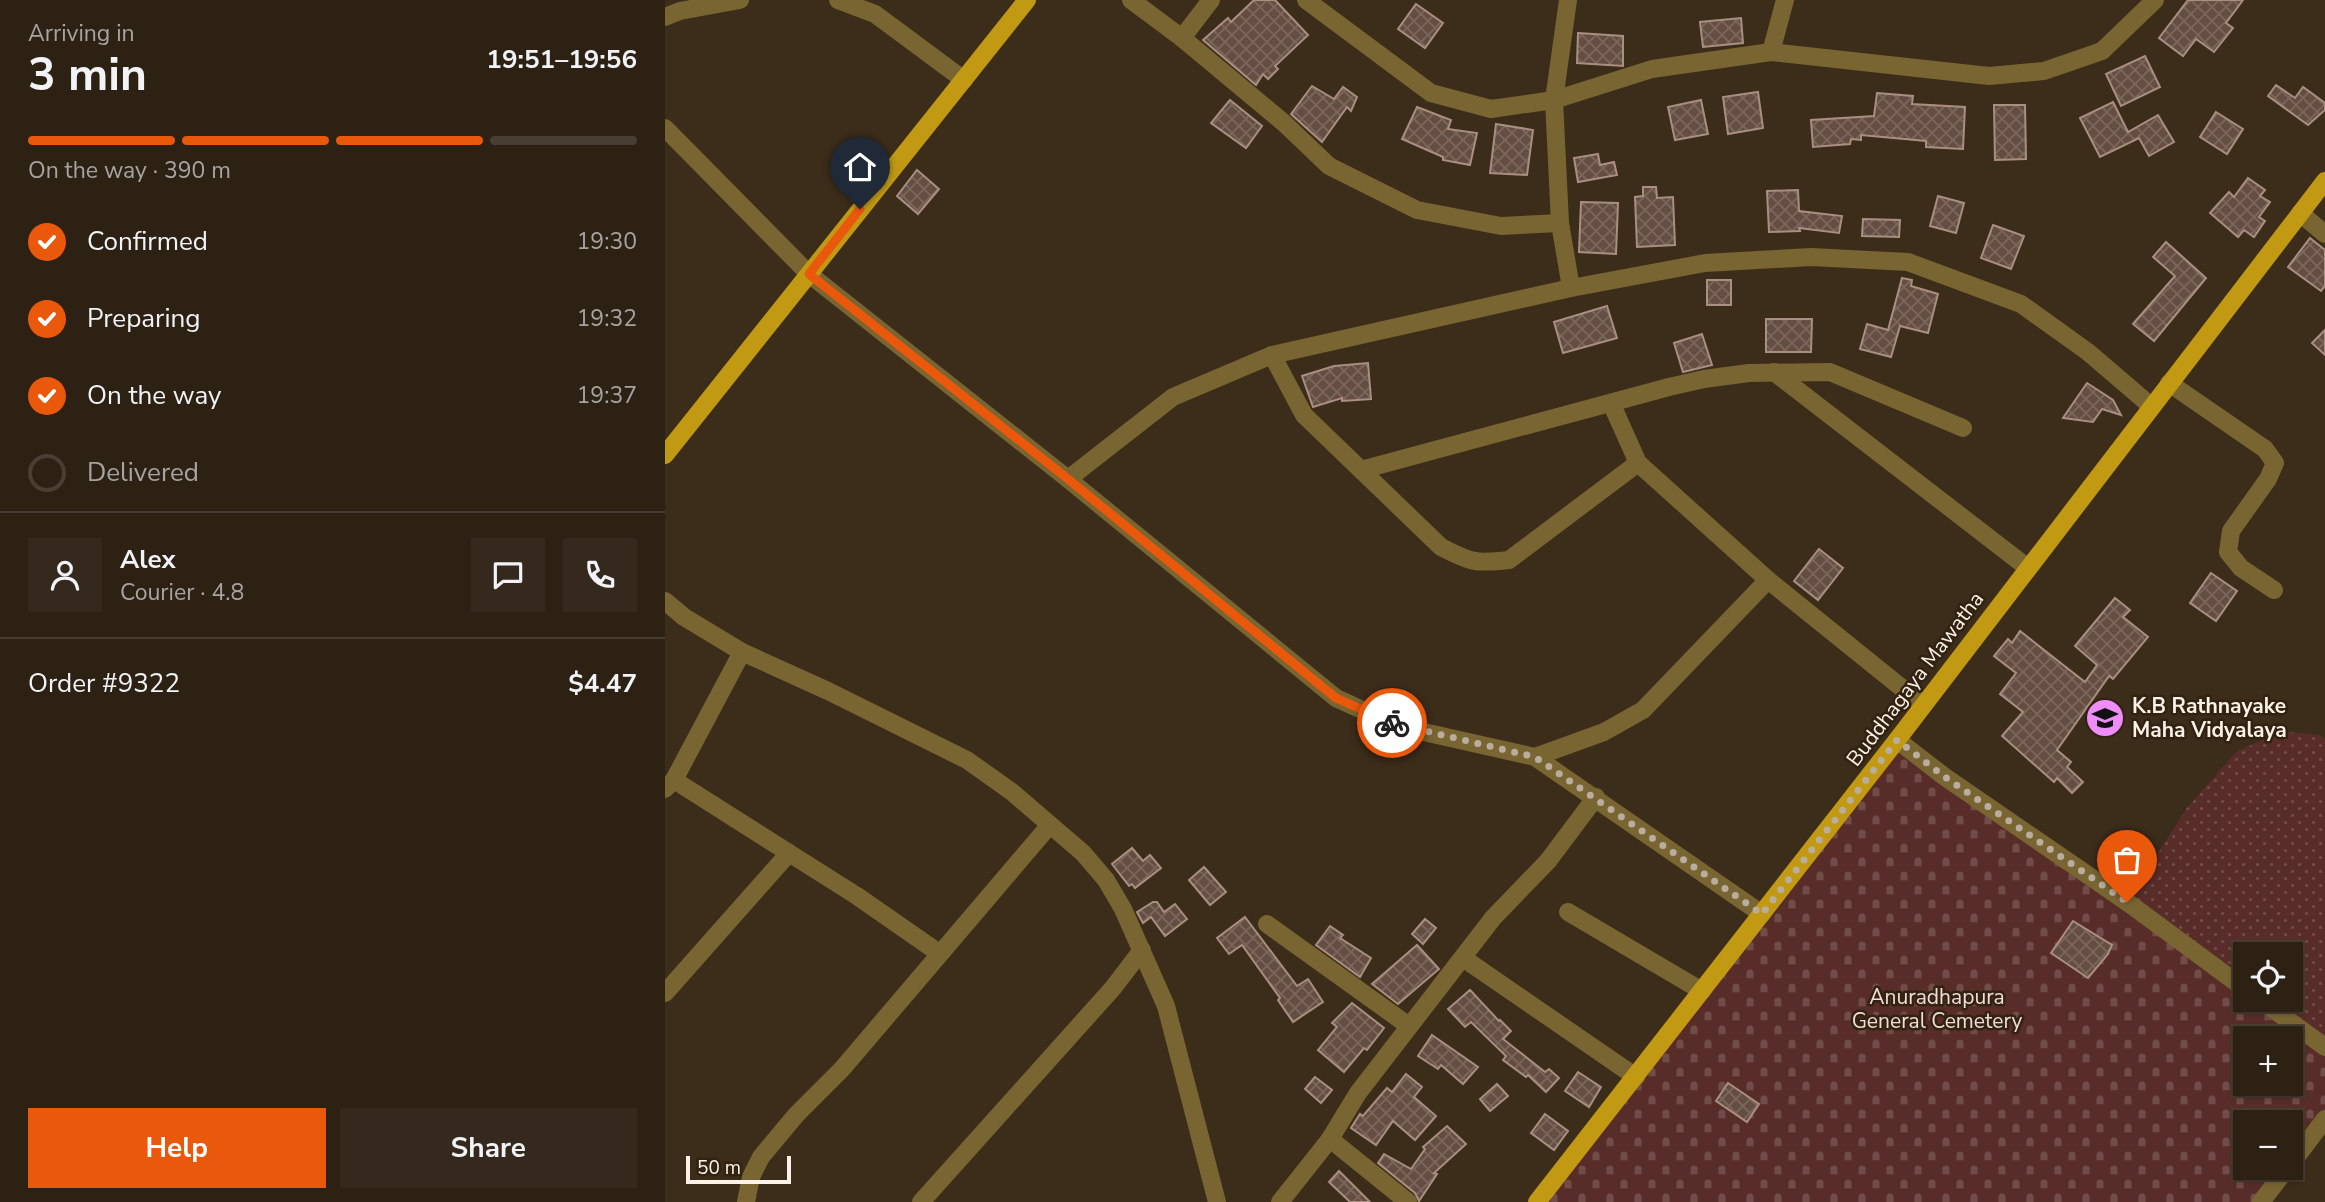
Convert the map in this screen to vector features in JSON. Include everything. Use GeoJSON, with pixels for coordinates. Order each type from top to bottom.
{"type":"FeatureCollection","features":[{"type":"Feature","properties":{"kind":"main road"},"geometry":{"type":"LineString","coordinates":[[665,454],[1027,0]]}},
{"type":"Feature","properties":{"kind":"main road","name":"Buddhagaya Mawatha"},"geometry":{"type":"LineString","coordinates":[[1537,1202],[1897,740],[2325,181]]}},
{"type":"Feature","properties":{"kind":"street"},"geometry":{"type":"LineString","coordinates":[[665,17],[680,11],[740,0]]}},
{"type":"Feature","properties":{"kind":"street"},"geometry":{"type":"LineString","coordinates":[[838,0],[875,14],[964,80]]}},
{"type":"Feature","properties":{"kind":"street"},"geometry":{"type":"LineString","coordinates":[[1131,0],[1182,38],[1284,123],[1329,166],[1417,211],[1501,226],[1560,223]]}},
{"type":"Feature","properties":{"kind":"street"},"geometry":{"type":"LineString","coordinates":[[1182,38],[1211,0]]}},
{"type":"Feature","properties":{"kind":"street"},"geometry":{"type":"LineString","coordinates":[[1306,0],[1431,93],[1491,109],[1554,100],[1652,69],[1771,52],[1989,76],[2044,71],[2102,51],[2150,2]]}},
{"type":"Feature","properties":{"kind":"street"},"geometry":{"type":"LineString","coordinates":[[1568,0],[1554,100],[1560,223],[1571,288]]}},
{"type":"Feature","properties":{"kind":"street"},"geometry":{"type":"LineString","coordinates":[[1771,52],[1785,0]]}},
{"type":"Feature","properties":{"kind":"street"},"geometry":{"type":"LineString","coordinates":[[665,128],[809,274],[1068,479],[1336,698],[1397,726],[1535,757],[1762,914]]}},
{"type":"Feature","properties":{"kind":"street"},"geometry":{"type":"LineString","coordinates":[[2300,213],[2325,234]]}},
{"type":"Feature","properties":{"kind":"street"},"geometry":{"type":"LineString","coordinates":[[1068,479],[1173,397],[1272,355],[1571,288],[1705,263],[1811,257],[1908,262],[2021,304],[2088,352],[2151,406]]}},
{"type":"Feature","properties":{"kind":"street"},"geometry":{"type":"LineString","coordinates":[[1272,355],[1304,415],[1441,547],[1467,561],[1509,560],[1638,463]]}},
{"type":"Feature","properties":{"kind":"street"},"geometry":{"type":"LineString","coordinates":[[1774,372],[2028,568]]}},
{"type":"Feature","properties":{"kind":"street"},"geometry":{"type":"LineString","coordinates":[[1361,470],[1705,379],[1749,373],[1830,372],[1963,428]]}},
{"type":"Feature","properties":{"kind":"street"},"geometry":{"type":"LineString","coordinates":[[2169,383],[2265,449],[2275,463],[2269,478],[2231,531],[2228,552],[2241,568],[2274,590]]}},
{"type":"Feature","properties":{"kind":"street"},"geometry":{"type":"LineString","coordinates":[[1612,405],[1638,463],[1768,580],[1923,705]]}},
{"type":"Feature","properties":{"kind":"street"},"geometry":{"type":"LineString","coordinates":[[1535,757],[1604,732],[1643,710],[1768,580]]}},
{"type":"Feature","properties":{"kind":"street"},"geometry":{"type":"LineString","coordinates":[[665,601],[684,617],[741,652],[828,691],[967,760],[1012,792],[1083,853],[1106,880],[1123,909],[1166,1006],[1217,1202]]}},
{"type":"Feature","properties":{"kind":"street"},"geometry":{"type":"LineString","coordinates":[[741,652],[670,785],[789,853],[939,953]]}},
{"type":"Feature","properties":{"kind":"street"},"geometry":{"type":"LineString","coordinates":[[1897,740],[1945,777],[2127,902],[2233,980]]}},
{"type":"Feature","properties":{"kind":"street"},"geometry":{"type":"LineString","coordinates":[[1280,1202],[1330,1139],[1358,1093],[1493,918],[1548,861],[1596,797]]}},
{"type":"Feature","properties":{"kind":"street"},"geometry":{"type":"LineString","coordinates":[[746,1202],[751,1177],[761,1157],[796,1115],[842,1069],[1049,826]]}},
{"type":"Feature","properties":{"kind":"street"},"geometry":{"type":"LineString","coordinates":[[665,993],[789,853]]}},
{"type":"Feature","properties":{"kind":"street"},"geometry":{"type":"LineString","coordinates":[[1568,912],[1702,991]]}},
{"type":"Feature","properties":{"kind":"street"},"geometry":{"type":"LineString","coordinates":[[1266,924],[1409,1026]]}},
{"type":"Feature","properties":{"kind":"street"},"geometry":{"type":"LineString","coordinates":[[921,1202],[1113,988],[1142,950]]}},
{"type":"Feature","properties":{"kind":"street"},"geometry":{"type":"LineString","coordinates":[[1463,958],[1636,1077]]}},
{"type":"Feature","properties":{"kind":"street"},"geometry":{"type":"LineString","coordinates":[[2277,1012],[2325,1047]]}},
{"type":"Feature","properties":{"kind":"street"},"geometry":{"type":"LineString","coordinates":[[2303,1147],[2325,1119]]}},
{"type":"Feature","properties":{"kind":"street"},"geometry":{"type":"LineString","coordinates":[[1330,1139],[1408,1202]]}},
{"type":"Feature","properties":{"kind":"street"},"geometry":{"type":"LineString","coordinates":[[2261,1202],[2278,1180]]}},
{"type":"Feature","properties":{"kind":"green space"},"geometry":{"type":"Polygon","coordinates":[[[2282,731],[2320,735],[2325,739],[2325,1050],[2303,1034],[2303,1026],[2293,1026],[2274,1012],[2303,1012],[2303,942],[2233,942],[2233,981],[2127,902],[2186,809],[2236,752],[2282,731]]]}},
{"type":"Feature","properties":{"kind":"green space","name":"Anuradhapura General Cemetery"},"geometry":{"type":"Polygon","coordinates":[[[1897,740],[2233,981],[2233,1012],[2274,1012],[2293,1026],[2233,1026],[2233,1096],[2303,1096],[2303,1034],[2325,1050],[2325,1124],[2303,1153],[2303,1110],[2233,1110],[2233,1180],[2282,1180],[2265,1202],[1539,1202],[1897,740]]]}},
{"type":"Feature","properties":{"kind":"building"},"geometry":{"type":"Polygon","coordinates":[[[1254,0],[1275,0],[1308,35],[1275,66],[1278,69],[1268,79],[1263,74],[1256,85],[1203,40],[1228,18],[1231,22],[1254,0]]]}},
{"type":"Feature","properties":{"kind":"building"},"geometry":{"type":"Polygon","coordinates":[[[2188,0],[2243,0],[2226,23],[2233,28],[2214,52],[2196,39],[2183,56],[2159,38],[2188,0]]]}},
{"type":"Feature","properties":{"kind":"building"},"geometry":{"type":"Polygon","coordinates":[[[1416,4],[1443,23],[1425,48],[1398,29],[1416,4]]]}},
{"type":"Feature","properties":{"kind":"building"},"geometry":{"type":"Polygon","coordinates":[[[1741,18],[1743,43],[1703,47],[1700,22],[1741,18]]]}},
{"type":"Feature","properties":{"kind":"building"},"geometry":{"type":"Polygon","coordinates":[[[1578,33],[1623,36],[1623,66],[1577,63],[1578,33]]]}},
{"type":"Feature","properties":{"kind":"building"},"geometry":{"type":"Polygon","coordinates":[[[2145,56],[2160,87],[2121,106],[2106,74],[2145,56]]]}},
{"type":"Feature","properties":{"kind":"building"},"geometry":{"type":"Polygon","coordinates":[[[2276,85],[2295,98],[2303,87],[2325,103],[2325,110],[2308,125],[2268,96],[2276,85]]]}},
{"type":"Feature","properties":{"kind":"building"},"geometry":{"type":"Polygon","coordinates":[[[1312,86],[1334,99],[1343,87],[1357,97],[1351,111],[1347,107],[1322,142],[1291,114],[1312,86]]]}},
{"type":"Feature","properties":{"kind":"building"},"geometry":{"type":"Polygon","coordinates":[[[1758,92],[1763,128],[1728,134],[1723,97],[1758,92]]]}},
{"type":"Feature","properties":{"kind":"building"},"geometry":{"type":"Polygon","coordinates":[[[1877,93],[1913,96],[1912,104],[1965,107],[1963,149],[1926,147],[1926,141],[1861,135],[1861,140],[1851,139],[1850,144],[1813,147],[1811,120],[1874,116],[1877,93]]]}},
{"type":"Feature","properties":{"kind":"building"},"geometry":{"type":"Polygon","coordinates":[[[1230,100],[1262,126],[1246,148],[1211,123],[1230,100]]]}},
{"type":"Feature","properties":{"kind":"building"},"geometry":{"type":"Polygon","coordinates":[[[1701,100],[1708,134],[1675,140],[1668,107],[1701,100]]]}},
{"type":"Feature","properties":{"kind":"building"},"geometry":{"type":"Polygon","coordinates":[[[2113,102],[2128,132],[2158,115],[2174,142],[2149,156],[2139,138],[2100,157],[2080,118],[2113,102]]]}},
{"type":"Feature","properties":{"kind":"building"},"geometry":{"type":"Polygon","coordinates":[[[1994,105],[2025,105],[2026,159],[1995,160],[1994,105]]]}},
{"type":"Feature","properties":{"kind":"building"},"geometry":{"type":"Polygon","coordinates":[[[1417,107],[1451,120],[1448,129],[1477,133],[1470,165],[1443,160],[1443,157],[1402,139],[1417,107]]]}},
{"type":"Feature","properties":{"kind":"building"},"geometry":{"type":"Polygon","coordinates":[[[2216,112],[2243,129],[2227,154],[2200,137],[2216,112]]]}},
{"type":"Feature","properties":{"kind":"building"},"geometry":{"type":"Polygon","coordinates":[[[1496,124],[1533,130],[1527,175],[1490,173],[1496,124]]]}},
{"type":"Feature","properties":{"kind":"building"},"geometry":{"type":"Polygon","coordinates":[[[1598,154],[1600,165],[1614,162],[1617,175],[1578,182],[1574,158],[1598,154]]]}},
{"type":"Feature","properties":{"kind":"building"},"geometry":{"type":"Polygon","coordinates":[[[917,170],[939,189],[918,214],[897,196],[917,170]]]}},
{"type":"Feature","properties":{"kind":"building"},"geometry":{"type":"Polygon","coordinates":[[[2248,178],[2265,190],[2260,196],[2270,202],[2259,217],[2265,221],[2254,237],[2244,230],[2238,237],[2210,213],[2229,192],[2234,197],[2248,178]]]}},
{"type":"Feature","properties":{"kind":"building"},"geometry":{"type":"Polygon","coordinates":[[[1643,187],[1656,187],[1657,198],[1673,197],[1675,245],[1637,247],[1635,197],[1643,196],[1643,187]]]}},
{"type":"Feature","properties":{"kind":"building"},"geometry":{"type":"Polygon","coordinates":[[[1798,190],[1799,211],[1842,216],[1839,233],[1799,228],[1800,231],[1769,232],[1767,191],[1798,190]]]}},
{"type":"Feature","properties":{"kind":"building"},"geometry":{"type":"Polygon","coordinates":[[[1938,196],[1964,203],[1956,233],[1930,226],[1938,196]]]}},
{"type":"Feature","properties":{"kind":"building"},"geometry":{"type":"Polygon","coordinates":[[[1581,202],[1618,203],[1616,254],[1579,252],[1581,202]]]}},
{"type":"Feature","properties":{"kind":"building"},"geometry":{"type":"Polygon","coordinates":[[[1863,219],[1900,220],[1899,237],[1862,236],[1863,219]]]}},
{"type":"Feature","properties":{"kind":"building"},"geometry":{"type":"Polygon","coordinates":[[[1993,225],[2024,236],[2011,269],[1981,258],[1993,225]]]}},
{"type":"Feature","properties":{"kind":"building"},"geometry":{"type":"Polygon","coordinates":[[[2310,238],[2325,250],[2325,286],[2321,291],[2288,267],[2310,238]]]}},
{"type":"Feature","properties":{"kind":"building"},"geometry":{"type":"Polygon","coordinates":[[[2166,242],[2206,278],[2154,341],[2133,324],[2175,276],[2153,257],[2166,242]]]}},
{"type":"Feature","properties":{"kind":"building"},"geometry":{"type":"Polygon","coordinates":[[[1902,278],[1912,280],[1911,286],[1938,294],[1928,333],[1900,326],[1891,357],[1860,349],[1867,324],[1888,330],[1902,278]]]}},
{"type":"Feature","properties":{"kind":"building"},"geometry":{"type":"Polygon","coordinates":[[[1707,280],[1731,280],[1731,305],[1707,305],[1707,280]]]}},
{"type":"Feature","properties":{"kind":"building"},"geometry":{"type":"Polygon","coordinates":[[[1607,306],[1617,338],[1563,353],[1554,322],[1607,306]]]}},
{"type":"Feature","properties":{"kind":"building"},"geometry":{"type":"Polygon","coordinates":[[[1766,319],[1812,319],[1811,352],[1766,352],[1766,319]]]}},
{"type":"Feature","properties":{"kind":"building"},"geometry":{"type":"Polygon","coordinates":[[[2325,330],[2325,355],[2312,343],[2325,330]]]}},
{"type":"Feature","properties":{"kind":"building"},"geometry":{"type":"Polygon","coordinates":[[[1702,334],[1712,365],[1683,372],[1674,343],[1702,334]]]}},
{"type":"Feature","properties":{"kind":"building"},"geometry":{"type":"Polygon","coordinates":[[[1368,363],[1371,399],[1342,401],[1342,398],[1313,407],[1302,376],[1334,366],[1368,363]]]}},
{"type":"Feature","properties":{"kind":"building"},"geometry":{"type":"Polygon","coordinates":[[[2087,383],[2113,400],[2121,415],[2102,409],[2093,422],[2063,418],[2087,383]]]}},
{"type":"Feature","properties":{"kind":"building"},"geometry":{"type":"Polygon","coordinates":[[[1819,549],[1843,568],[1818,600],[1794,581],[1819,549]]]}},
{"type":"Feature","properties":{"kind":"building"},"geometry":{"type":"Polygon","coordinates":[[[2211,573],[2237,591],[2216,621],[2190,603],[2211,573]]]}},
{"type":"Feature","properties":{"kind":"building"},"geometry":{"type":"Polygon","coordinates":[[[2115,598],[2130,610],[2123,617],[2148,637],[2113,679],[2109,676],[2057,750],[2071,762],[2067,767],[2083,782],[2072,793],[2057,778],[2054,782],[2002,736],[2023,712],[2000,694],[2016,673],[1994,656],[2008,639],[2012,643],[2020,631],[2085,682],[2097,665],[2075,646],[2115,598]]]}},
{"type":"Feature","properties":{"kind":"building"},"geometry":{"type":"Polygon","coordinates":[[[1132,848],[1143,861],[1150,855],[1161,868],[1135,888],[1132,884],[1129,886],[1112,864],[1132,848]]]}},
{"type":"Feature","properties":{"kind":"building"},"geometry":{"type":"Polygon","coordinates":[[[1204,867],[1226,892],[1210,905],[1189,880],[1204,867]]]}},
{"type":"Feature","properties":{"kind":"building"},"geometry":{"type":"Polygon","coordinates":[[[1157,902],[1164,912],[1175,904],[1187,919],[1165,936],[1151,917],[1143,923],[1137,912],[1157,902]]]}},
{"type":"Feature","properties":{"kind":"building"},"geometry":{"type":"Polygon","coordinates":[[[1245,917],[1297,986],[1308,979],[1323,1002],[1293,1022],[1278,1000],[1280,998],[1242,945],[1229,954],[1217,938],[1245,917]]]}},
{"type":"Feature","properties":{"kind":"building"},"geometry":{"type":"Polygon","coordinates":[[[1425,919],[1436,928],[1423,944],[1412,934],[1425,919]]]}},
{"type":"Feature","properties":{"kind":"building"},"geometry":{"type":"Polygon","coordinates":[[[2073,921],[2112,945],[2088,978],[2051,953],[2073,921]]]}},
{"type":"Feature","properties":{"kind":"building"},"geometry":{"type":"Polygon","coordinates":[[[1330,926],[1343,935],[1340,938],[1371,958],[1360,977],[1316,945],[1330,926]]]}},
{"type":"Feature","properties":{"kind":"building"},"geometry":{"type":"Polygon","coordinates":[[[1417,945],[1439,969],[1398,1004],[1372,984],[1417,945]]]}},
{"type":"Feature","properties":{"kind":"building"},"geometry":{"type":"Polygon","coordinates":[[[1470,990],[1511,1031],[1503,1039],[1545,1072],[1549,1069],[1559,1078],[1546,1092],[1528,1075],[1526,1077],[1503,1060],[1506,1056],[1471,1022],[1465,1027],[1448,1009],[1470,990]]]}},
{"type":"Feature","properties":{"kind":"building"},"geometry":{"type":"Polygon","coordinates":[[[1352,1003],[1384,1028],[1367,1050],[1364,1048],[1344,1072],[1318,1050],[1337,1027],[1332,1023],[1352,1003]]]}},
{"type":"Feature","properties":{"kind":"building"},"geometry":{"type":"Polygon","coordinates":[[[1432,1035],[1478,1067],[1463,1084],[1441,1065],[1438,1069],[1418,1056],[1432,1035]]]}},
{"type":"Feature","properties":{"kind":"building"},"geometry":{"type":"Polygon","coordinates":[[[1578,1072],[1601,1087],[1589,1107],[1565,1091],[1578,1072]]]}},
{"type":"Feature","properties":{"kind":"building"},"geometry":{"type":"Polygon","coordinates":[[[1406,1074],[1422,1087],[1414,1097],[1436,1116],[1415,1140],[1393,1121],[1376,1145],[1351,1128],[1360,1114],[1363,1116],[1387,1088],[1392,1092],[1406,1074]]]}},
{"type":"Feature","properties":{"kind":"building"},"geometry":{"type":"Polygon","coordinates":[[[1315,1077],[1332,1090],[1321,1103],[1305,1089],[1315,1077]]]}},
{"type":"Feature","properties":{"kind":"building"},"geometry":{"type":"Polygon","coordinates":[[[1728,1083],[1759,1104],[1747,1122],[1716,1101],[1728,1083]]]}},
{"type":"Feature","properties":{"kind":"building"},"geometry":{"type":"Polygon","coordinates":[[[1497,1084],[1508,1096],[1490,1111],[1480,1099],[1497,1084]]]}},
{"type":"Feature","properties":{"kind":"building"},"geometry":{"type":"Polygon","coordinates":[[[1545,1114],[1568,1131],[1554,1150],[1531,1133],[1545,1114]]]}},
{"type":"Feature","properties":{"kind":"building"},"geometry":{"type":"Polygon","coordinates":[[[1447,1126],[1466,1144],[1434,1173],[1437,1174],[1419,1201],[1415,1193],[1378,1163],[1384,1154],[1411,1169],[1425,1149],[1423,1147],[1447,1126]]]}},
{"type":"Feature","properties":{"kind":"building"},"geometry":{"type":"Polygon","coordinates":[[[1339,1171],[1370,1202],[1350,1202],[1329,1182],[1339,1171]]]}},
{"type":"Feature","properties":{"kind":"way so far"},"geometry":{"type":"LineString","coordinates":[[1392,723],[1535,757],[1762,914],[1897,740],[1945,777],[2127,902]]}},
{"type":"Feature","properties":{"kind":"place","name":"K.B Rathnayake Maha Vidyalaya"},"geometry":{"type":"Point","coordinates":[2105,718]}},
{"type":"Feature","properties":{"kind":"route"},"geometry":{"type":"LineString","coordinates":[[860,209],[809,274],[1068,479],[1336,698],[1392,723]]}}]}
